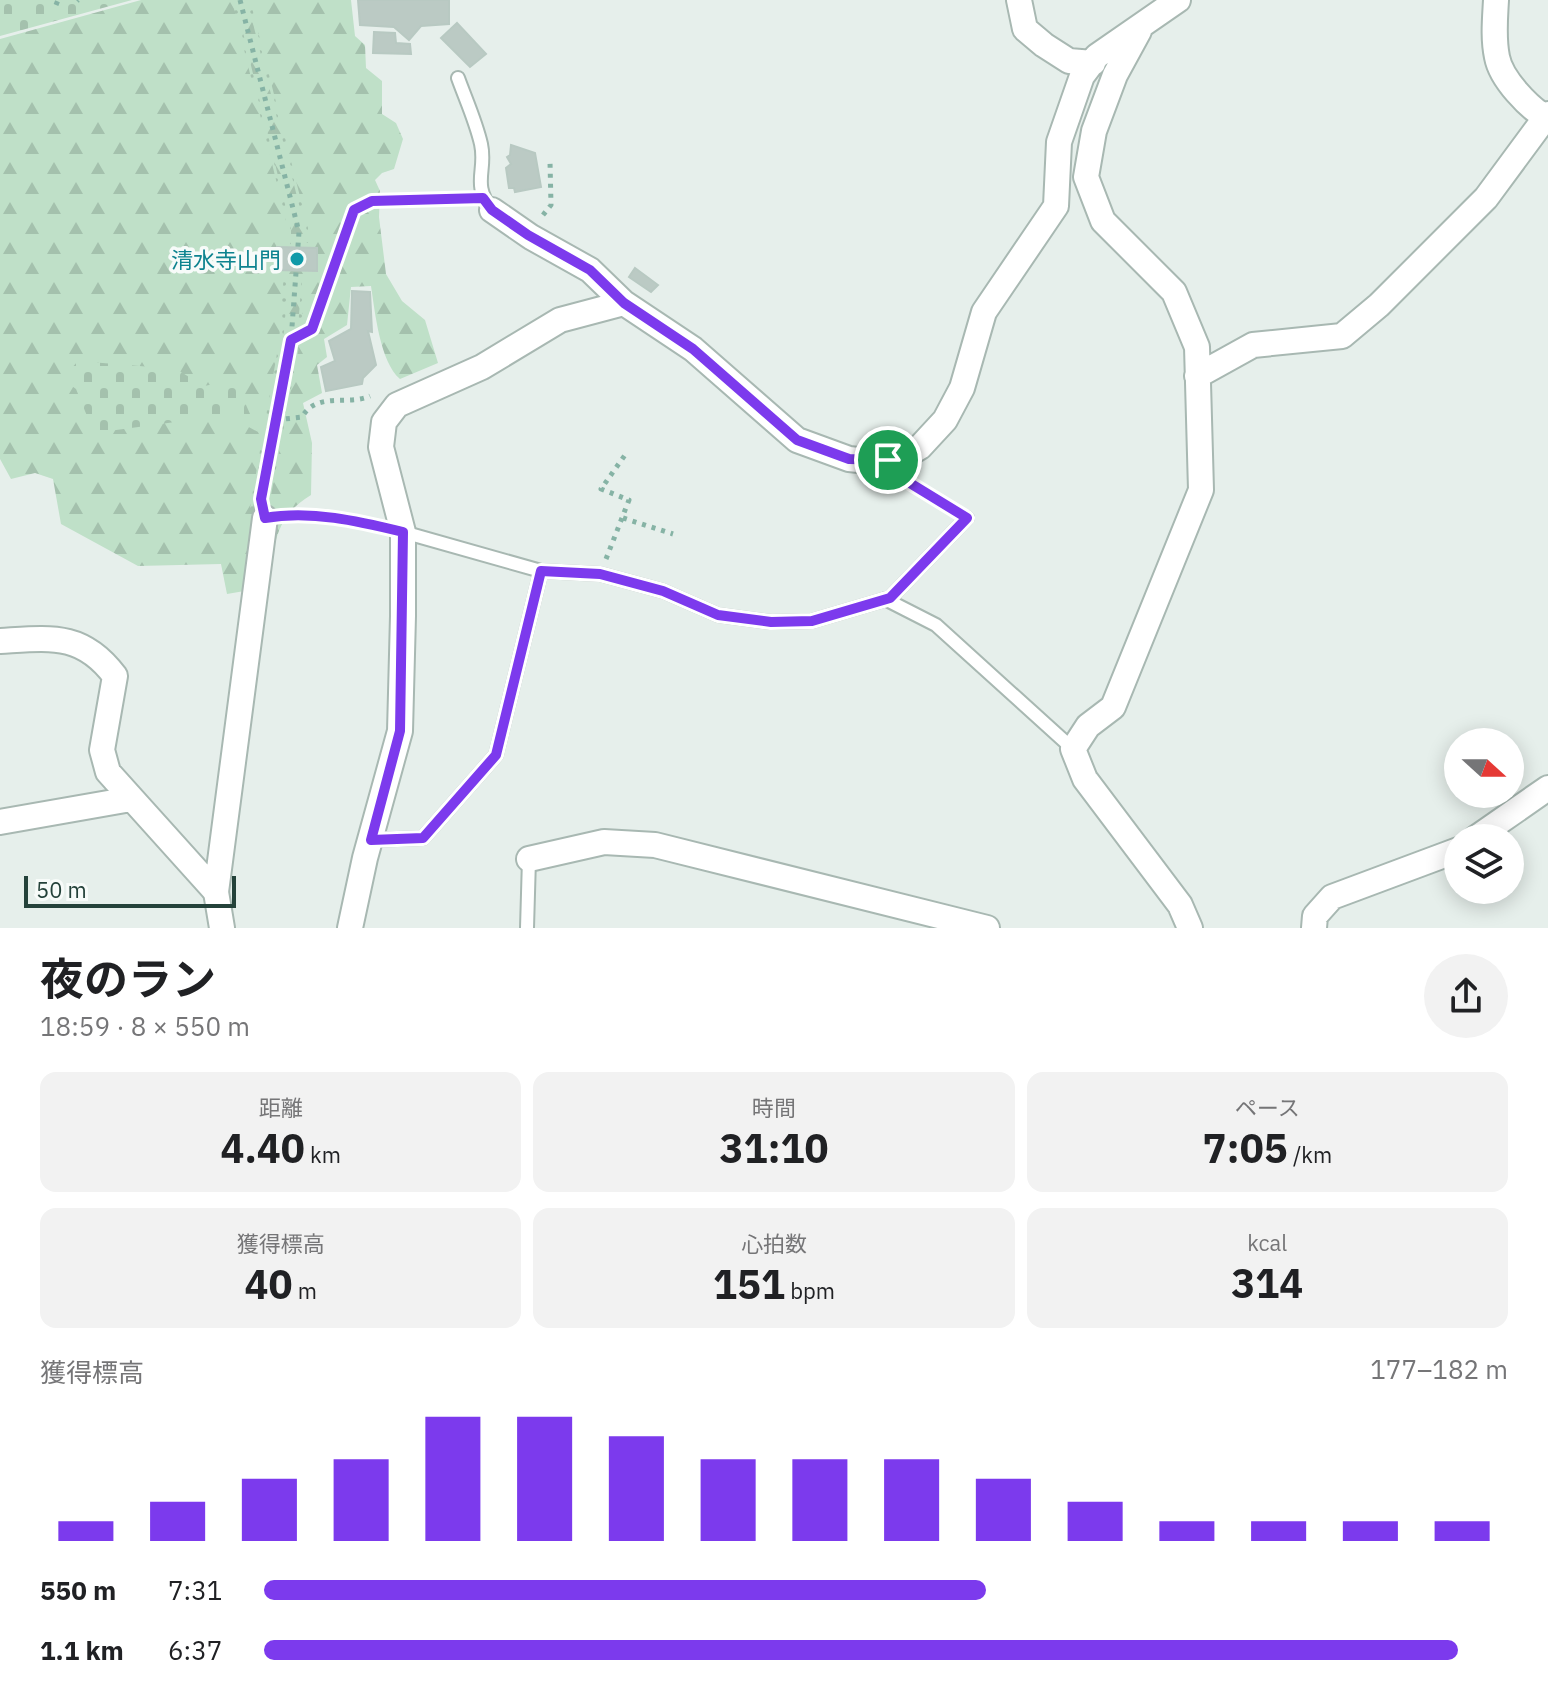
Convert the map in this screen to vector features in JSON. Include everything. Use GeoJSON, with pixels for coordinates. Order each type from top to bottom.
{"type":"FeatureCollection","features":[{"type":"Feature","properties":{"kind":"street"},"geometry":{"type":"LineString","coordinates":[[1019,0],[1025,29],[1069,61],[1093,63]]}},
{"type":"Feature","properties":{"kind":"street"},"geometry":{"type":"LineString","coordinates":[[488,204],[528,235],[590,270],[624,303],[693,349],[797,440],[849,459],[900,459],[920,447],[945,420],[962,388],[984,312],[1056,206],[1059,142],[1082,76],[1097,56],[1178,0]]}},
{"type":"Feature","properties":{"kind":"street"},"geometry":{"type":"LineString","coordinates":[[1197,376],[1253,345],[1342,336],[1379,305],[1486,198],[1547,117],[1527,105],[1497,61],[1494,28],[1496,0]]}},
{"type":"Feature","properties":{"kind":"street"},"geometry":{"type":"LineString","coordinates":[[1142,25],[1115,75],[1094,131],[1086,177],[1103,221],[1174,292],[1197,347],[1201,490],[1113,707],[1088,726],[1073,749],[1085,779],[1180,905],[1190,928]]}},
{"type":"Feature","properties":{"kind":"street"},"geometry":{"type":"LineString","coordinates":[[350,928],[400,731],[403,532],[381,447],[384,422],[397,405],[482,367],[560,320],[624,303]]}},
{"type":"Feature","properties":{"kind":"street"},"geometry":{"type":"LineString","coordinates":[[222,928],[216,892],[265,518]]}},
{"type":"Feature","properties":{"kind":"street"},"geometry":{"type":"LineString","coordinates":[[0,641],[49,638],[80,643],[102,659],[115,676],[102,750],[108,772],[216,892]]}},
{"type":"Feature","properties":{"kind":"street"},"geometry":{"type":"LineString","coordinates":[[1496,824],[1548,788]]}},
{"type":"Feature","properties":{"kind":"street"},"geometry":{"type":"LineString","coordinates":[[0,822],[131,799]]}},
{"type":"Feature","properties":{"kind":"street"},"geometry":{"type":"LineString","coordinates":[[529,859],[604,842],[655,845],[987,928]]}},
{"type":"Feature","properties":{"kind":"street"},"geometry":{"type":"LineString","coordinates":[[1314,928],[1315,916],[1332,897],[1444,855]]}},
{"type":"Feature","properties":{"kind":"lane"},"geometry":{"type":"LineString","coordinates":[[458,78],[482,148],[479,175],[488,204]]}},
{"type":"Feature","properties":{"kind":"lane"},"geometry":{"type":"LineString","coordinates":[[403,532],[541,571],[600,574],[663,591],[718,615],[771,622],[812,621],[890,598],[967,518]]}},
{"type":"Feature","properties":{"kind":"lane"},"geometry":{"type":"LineString","coordinates":[[371,840],[423,838],[496,755],[541,571]]}},
{"type":"Feature","properties":{"kind":"lane"},"geometry":{"type":"LineString","coordinates":[[885,599],[936,625],[1073,749]]}},
{"type":"Feature","properties":{"kind":"lane"},"geometry":{"type":"LineString","coordinates":[[527,928],[529,859]]}},
{"type":"Feature","properties":{"kind":"path"},"geometry":{"type":"LineString","coordinates":[[240,0],[299,232],[291,340],[261,499],[265,518],[347,518],[403,532]]}},
{"type":"Feature","properties":{"kind":"path"},"geometry":{"type":"LineString","coordinates":[[528,235],[551,205],[550,162]]}},
{"type":"Feature","properties":{"kind":"path"},"geometry":{"type":"LineString","coordinates":[[291,340],[312,329],[354,210],[372,201],[488,204]]}},
{"type":"Feature","properties":{"kind":"path"},"geometry":{"type":"LineString","coordinates":[[276,420],[302,417],[307,408],[321,402],[341,398],[360,401],[391,386],[408,400]]}},
{"type":"Feature","properties":{"kind":"path"},"geometry":{"type":"LineString","coordinates":[[600,574],[629,500],[601,489],[625,455]]}},
{"type":"Feature","properties":{"kind":"path"},"geometry":{"type":"LineString","coordinates":[[888,460],[900,477],[967,518]]}},
{"type":"Feature","properties":{"kind":"path"},"geometry":{"type":"LineString","coordinates":[[623,518],[673,534]]}},
{"type":"Feature","properties":{"kind":"green space"},"geometry":{"type":"Polygon","coordinates":[[[0,0],[132,0],[0,36],[0,0]]]}},
{"type":"Feature","properties":{"kind":"green space"},"geometry":{"type":"Polygon","coordinates":[[[141,0],[351,0],[355,36],[365,45],[366,68],[382,81],[382,114],[396,123],[403,139],[394,169],[382,173],[375,180],[380,191],[379,217],[386,274],[402,301],[425,320],[438,363],[400,379],[383,349],[371,286],[351,287],[347,325],[324,339],[327,357],[317,365],[322,393],[303,403],[312,443],[311,495],[297,505],[281,526],[261,588],[227,594],[221,564],[138,566],[61,524],[53,479],[35,473],[11,479],[0,459],[0,39],[141,0]]]}},
{"type":"Feature","properties":{"kind":"green space"},"geometry":{"type":"Polygon","coordinates":[[[232,0],[235,0],[291,229],[291,244],[287,245],[288,229],[232,0]]]}},
{"type":"Feature","properties":{"kind":"green space"},"geometry":{"type":"Polygon","coordinates":[[[247,0],[250,0],[308,228],[308,243],[304,243],[305,228],[247,0]]]}},
{"type":"Feature","properties":{"kind":"green space"},"geometry":{"type":"Polygon","coordinates":[[[284,272],[289,272],[283,343],[253,508],[250,508],[279,342],[284,272]]]}},
{"type":"Feature","properties":{"kind":"green space"},"geometry":{"type":"Polygon","coordinates":[[[302,275],[306,275],[300,341],[269,506],[266,505],[297,341],[302,275]]]}},
{"type":"Feature","properties":{"kind":"green space"},"geometry":{"type":"Polygon","coordinates":[[[78,361],[176,369],[204,386],[235,380],[258,432],[227,415],[94,433],[76,389],[62,379],[78,361]]]}},
{"type":"Feature","properties":{"kind":"building"},"geometry":{"type":"Polygon","coordinates":[[[358,0],[449,0],[449,24],[421,26],[409,40],[394,27],[360,25],[358,0]]]}},
{"type":"Feature","properties":{"kind":"building"},"geometry":{"type":"Polygon","coordinates":[[[457,23],[486,54],[470,67],[441,38],[457,23]]]}},
{"type":"Feature","properties":{"kind":"building"},"geometry":{"type":"Polygon","coordinates":[[[374,32],[395,33],[396,43],[410,44],[411,54],[373,53],[374,32]]]}},
{"type":"Feature","properties":{"kind":"building"},"geometry":{"type":"Polygon","coordinates":[[[511,145],[535,153],[541,187],[515,192],[514,188],[509,188],[506,168],[511,164],[507,157],[511,145]]]}},
{"type":"Feature","properties":{"kind":"building","name":"清水寺山門"},"geometry":{"type":"Polygon","coordinates":[[[277,247],[317,248],[317,271],[276,270],[277,247]]]}},
{"type":"Feature","properties":{"kind":"building"},"geometry":{"type":"Polygon","coordinates":[[[635,268],[658,285],[651,292],[629,277],[635,268]]]}},
{"type":"Feature","properties":{"kind":"building"},"geometry":{"type":"Polygon","coordinates":[[[352,291],[370,292],[372,332],[368,331],[376,365],[363,378],[362,384],[326,391],[321,367],[335,361],[329,341],[351,329],[352,291]]]}},
{"type":"Feature","properties":{"kind":"place","name":"清水寺山門"},"geometry":{"type":"Point","coordinates":[297,259]}},
{"type":"Feature","properties":{"kind":"route"},"geometry":{"type":"LineString","coordinates":[[483,198],[492,210],[528,235],[590,270],[624,303],[693,349],[797,440],[849,459],[888,460],[900,477],[967,518],[890,598],[869,605],[812,621],[771,622],[718,615],[663,591],[600,574],[541,571],[496,755],[423,838],[371,840],[400,731],[403,532],[347,518],[265,518],[261,499],[291,340],[312,329],[354,210],[372,201],[483,198]]}}]}
